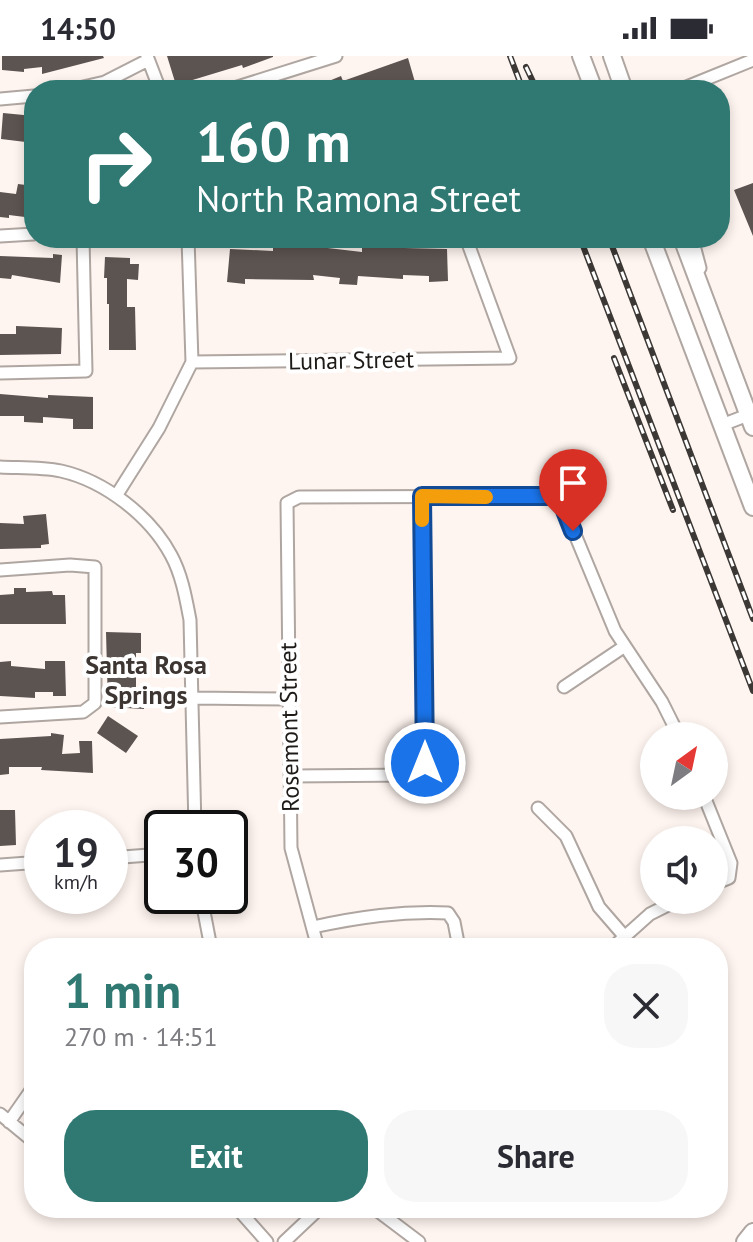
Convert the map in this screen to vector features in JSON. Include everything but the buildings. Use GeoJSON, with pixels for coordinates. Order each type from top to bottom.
{"type":"FeatureCollection","features":[{"type":"Feature","properties":{"kind":"main road"},"geometry":{"type":"LineString","coordinates":[[581,56],[590,80]]}},
{"type":"Feature","properties":{"kind":"main road"},"geometry":{"type":"LineString","coordinates":[[612,56],[621,80]]}},
{"type":"Feature","properties":{"kind":"main road"},"geometry":{"type":"LineString","coordinates":[[655,248],[753,507]]}},
{"type":"Feature","properties":{"kind":"main road"},"geometry":{"type":"LineString","coordinates":[[686,248],[751,418]]}},
{"type":"Feature","properties":{"kind":"main road"},"geometry":{"type":"LineString","coordinates":[[745,1242],[753,1232]]}},
{"type":"Feature","properties":{"kind":"street"},"geometry":{"type":"LineString","coordinates":[[260,80],[336,56]]}},
{"type":"Feature","properties":{"kind":"street"},"geometry":{"type":"LineString","coordinates":[[108,80],[147,58],[156,80]]}},
{"type":"Feature","properties":{"kind":"street"},"geometry":{"type":"LineString","coordinates":[[704,80],[753,60]]}},
{"type":"Feature","properties":{"kind":"street"},"geometry":{"type":"LineString","coordinates":[[0,99],[24,97]]}},
{"type":"Feature","properties":{"kind":"street"},"geometry":{"type":"LineString","coordinates":[[0,236],[24,235]]}},
{"type":"Feature","properties":{"kind":"street"},"geometry":{"type":"LineString","coordinates":[[0,373],[86,371],[83,248]]}},
{"type":"Feature","properties":{"kind":"street"},"geometry":{"type":"LineString","coordinates":[[116,496],[159,428],[192,362],[188,248]]}},
{"type":"Feature","properties":{"kind":"street","name":"Lunar Street"},"geometry":{"type":"LineString","coordinates":[[192,362],[510,358],[470,248]]}},
{"type":"Feature","properties":{"kind":"street"},"geometry":{"type":"LineString","coordinates":[[694,248],[704,296]]}},
{"type":"Feature","properties":{"kind":"street"},"geometry":{"type":"LineString","coordinates":[[722,425],[751,418]]}},
{"type":"Feature","properties":{"kind":"street"},"geometry":{"type":"LineString","coordinates":[[0,467],[62,471],[91,482],[116,496],[148,524],[171,555],[184,590],[190,620],[195,810]]}},
{"type":"Feature","properties":{"kind":"street"},"geometry":{"type":"LineString","coordinates":[[290,776],[415,775],[425,763],[422,496],[553,496],[564,508],[615,631],[672,722]]}},
{"type":"Feature","properties":{"kind":"street","name":"Rosemont Street"},"geometry":{"type":"LineString","coordinates":[[316,938],[291,848],[287,503],[299,497],[422,496]]}},
{"type":"Feature","properties":{"kind":"street"},"geometry":{"type":"LineString","coordinates":[[0,570],[70,565],[95,567],[95,703],[83,712],[0,717]]}},
{"type":"Feature","properties":{"kind":"street"},"geometry":{"type":"LineString","coordinates":[[564,687],[625,646]]}},
{"type":"Feature","properties":{"kind":"street"},"geometry":{"type":"LineString","coordinates":[[194,698],[289,699]]}},
{"type":"Feature","properties":{"kind":"street"},"geometry":{"type":"LineString","coordinates":[[538,808],[566,836],[599,907],[625,937],[650,914]]}},
{"type":"Feature","properties":{"kind":"street"},"geometry":{"type":"LineString","coordinates":[[728,856],[731,863],[728,878]]}},
{"type":"Feature","properties":{"kind":"street"},"geometry":{"type":"LineString","coordinates":[[0,865],[24,863]]}},
{"type":"Feature","properties":{"kind":"street"},"geometry":{"type":"LineString","coordinates":[[313,927],[371,915],[448,913],[454,922],[457,938]]}},
{"type":"Feature","properties":{"kind":"street"},"geometry":{"type":"LineString","coordinates":[[204,914],[209,938]]}},
{"type":"Feature","properties":{"kind":"street"},"geometry":{"type":"LineString","coordinates":[[24,1097],[4,1118],[24,1134]]}},
{"type":"Feature","properties":{"kind":"street"},"geometry":{"type":"LineString","coordinates":[[246,1218],[267,1242]]}},
{"type":"Feature","properties":{"kind":"street"},"geometry":{"type":"LineString","coordinates":[[284,1242],[309,1218]]}},
{"type":"Feature","properties":{"kind":"street"},"geometry":{"type":"LineString","coordinates":[[387,1218],[419,1242]]}},
{"type":"Feature","properties":{"kind":"railway"},"geometry":{"type":"LineString","coordinates":[[510,56],[519,80]]}},
{"type":"Feature","properties":{"kind":"railway"},"geometry":{"type":"LineString","coordinates":[[526,67],[532,80]]}},
{"type":"Feature","properties":{"kind":"railway"},"geometry":{"type":"LineString","coordinates":[[584,248],[753,691]]}},
{"type":"Feature","properties":{"kind":"railway"},"geometry":{"type":"LineString","coordinates":[[613,248],[753,619]]}},
{"type":"Feature","properties":{"kind":"railway"},"geometry":{"type":"LineString","coordinates":[[614,358],[673,510]]}},
{"type":"Feature","properties":{"kind":"slow traffic"},"geometry":{"type":"LineString","coordinates":[[422,520],[422,496],[486,497]]}},
{"type":"Feature","properties":{"kind":"district","name":"Santa Rosa Springs"},"geometry":{"type":"Point","coordinates":[146,679]}},
{"type":"Feature","properties":{"kind":"route"},"geometry":{"type":"LineString","coordinates":[[425,763],[422,496],[553,496],[564,508],[573,531]]}}]}
